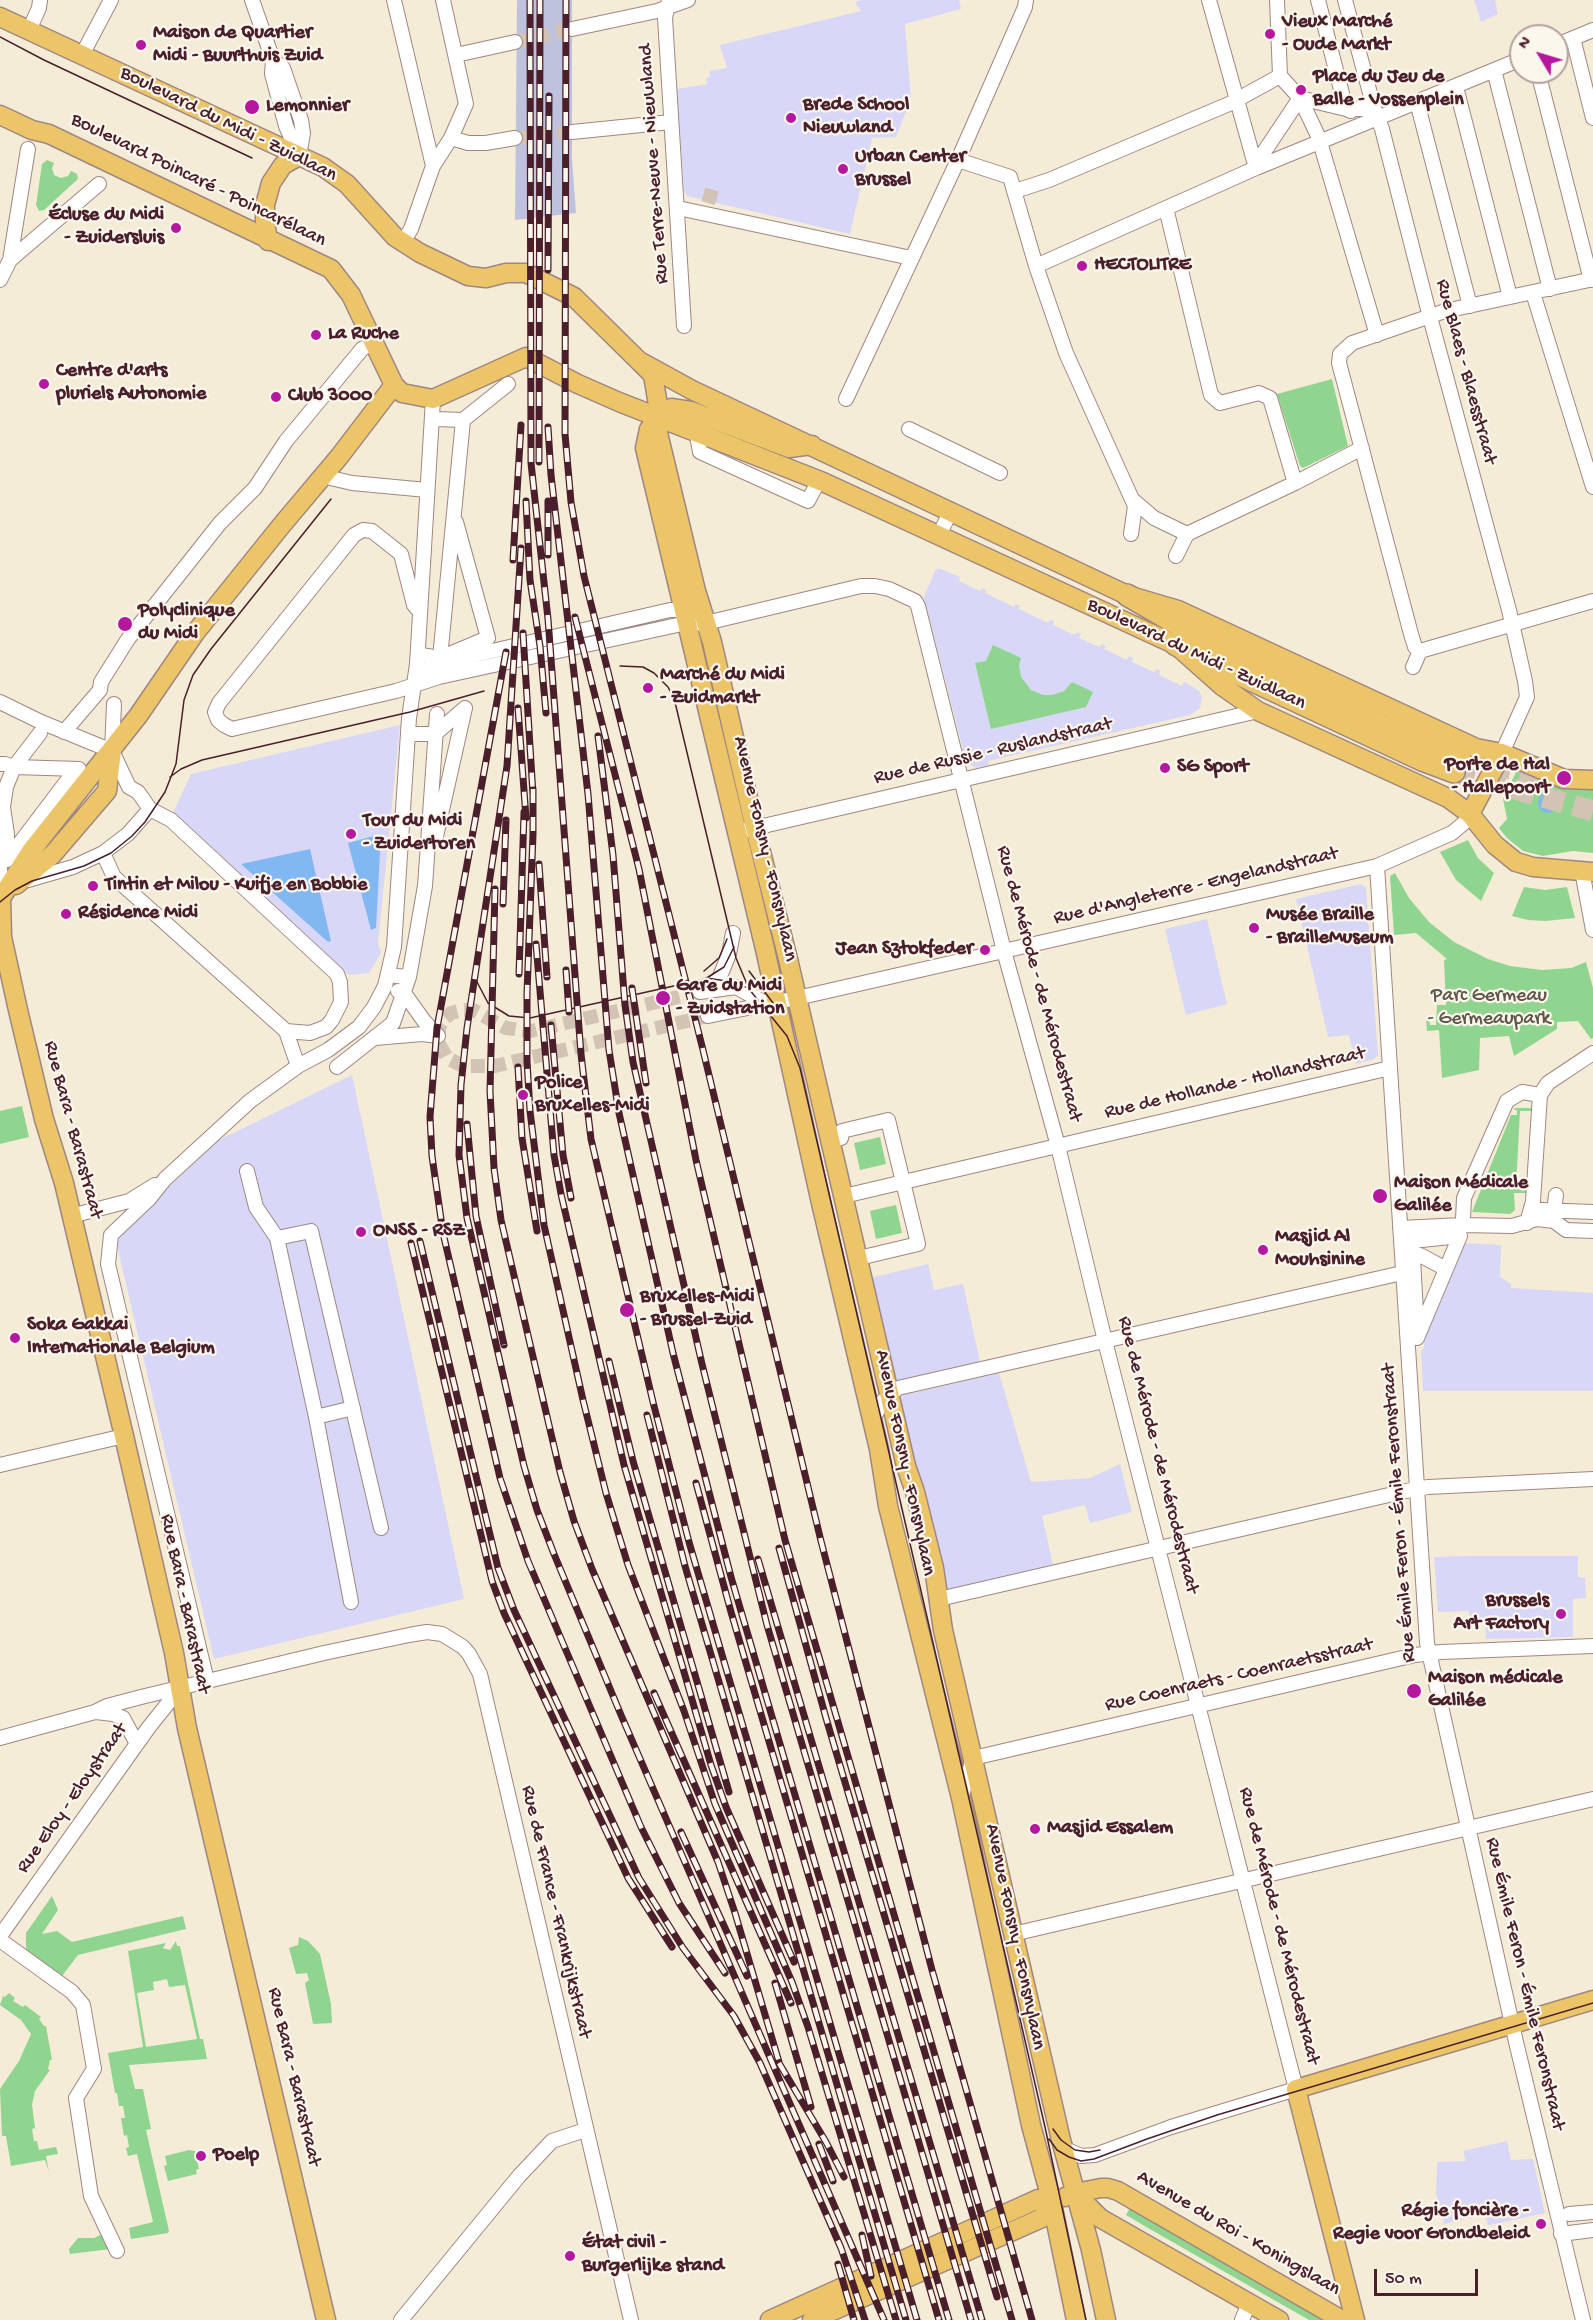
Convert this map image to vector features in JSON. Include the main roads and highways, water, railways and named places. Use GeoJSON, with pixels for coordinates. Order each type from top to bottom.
{"type":"FeatureCollection","features":[{"type":"Feature","properties":{"kind":"highway","name":"Boulevard du Midi - Zuidlaan"},"geometry":{"type":"LineString","coordinates":[[1127,595],[1222,648],[1457,765],[1422,760],[1176,645]]}},
{"type":"Feature","properties":{"kind":"main road","name":"Boulevard du Midi - Zuidlaan"},"geometry":{"type":"LineString","coordinates":[[0,17],[323,167],[347,184],[380,222],[403,242],[468,276],[486,278],[506,273],[526,273],[574,297],[639,361],[692,390],[1127,595],[1178,610],[1476,748],[1502,753],[1564,779],[1593,780]]}},
{"type":"Feature","properties":{"kind":"main road","name":"Boulevard Poincaré - Poincarélaan"},"geometry":{"type":"LineString","coordinates":[[0,115],[33,130],[49,134],[268,241],[331,269],[351,295],[398,389]]}},
{"type":"Feature","properties":{"kind":"main road"},"geometry":{"type":"LineString","coordinates":[[268,241],[265,205],[271,183],[284,165],[299,156]]}},
{"type":"Feature","properties":{"kind":"main road","name":"Boulevard du Midi - Zuidlaan"},"geometry":{"type":"LineString","coordinates":[[398,389],[433,399],[526,357],[578,384],[819,480],[1176,645]]}},
{"type":"Feature","properties":{"kind":"main road"},"geometry":{"type":"LineString","coordinates":[[639,361],[653,375],[660,417],[658,433],[692,619]]}},
{"type":"Feature","properties":{"kind":"main road"},"geometry":{"type":"LineString","coordinates":[[0,898],[53,854],[107,791],[112,751],[195,633],[322,476],[398,389]]}},
{"type":"Feature","properties":{"kind":"main road","name":"Boulevard du Midi - Zuidlaan"},"geometry":{"type":"LineString","coordinates":[[660,417],[671,408],[691,411],[789,448],[812,445]]}},
{"type":"Feature","properties":{"kind":"main road"},"geometry":{"type":"LineString","coordinates":[[660,417],[650,429],[645,448],[692,619]]}},
{"type":"Feature","properties":{"kind":"main road","name":"Avenue Fonsny - Fonsnylaan"},"geometry":{"type":"LineString","coordinates":[[692,619],[746,830],[797,998],[906,1466],[931,1557],[943,1629],[973,1760],[1063,2148],[1106,2320]]}},
{"type":"Feature","properties":{"kind":"main road"},"geometry":{"type":"LineString","coordinates":[[1176,645],[1222,686],[1258,711],[1448,798],[1470,814],[1495,845],[1516,862],[1533,867],[1588,871]]}},
{"type":"Feature","properties":{"kind":"main road"},"geometry":{"type":"LineString","coordinates":[[1470,814],[1502,753]]}},
{"type":"Feature","properties":{"kind":"main road","name":"Avenue Fonsny - Fonsnylaan"},"geometry":{"type":"LineString","coordinates":[[746,830],[772,1003],[872,1421],[894,1528],[961,1797],[1031,2125],[1052,2203],[1076,2320]]}},
{"type":"Feature","properties":{"kind":"main road","name":"Rue Bara - Barastraat"},"geometry":{"type":"LineString","coordinates":[[0,898],[2,937],[6,955],[44,1119],[71,1216],[124,1436],[181,1687],[189,1737],[326,2320]]}},
{"type":"Feature","properties":{"kind":"main road","name":"Rue de Mérode - de Mérodestraat"},"geometry":{"type":"LineString","coordinates":[[1355,2320],[1296,2089],[1593,2000]]}},
{"type":"Feature","properties":{"kind":"main road","name":"Avenue du Roi - Koningslaan"},"geometry":{"type":"LineString","coordinates":[[1052,2203],[1075,2193],[1108,2188],[1122,2193],[1342,2320]]}},
{"type":"Feature","properties":{"kind":"main road"},"geometry":{"type":"LineString","coordinates":[[1075,2193],[1100,2218],[1246,2312],[1278,2320]]}},
{"type":"Feature","properties":{"kind":"main road"},"geometry":{"type":"LineString","coordinates":[[770,2320],[1038,2199],[1052,2203],[1042,2218],[812,2320]]}},
{"type":"Feature","properties":{"kind":"water"},"geometry":{"type":"Polygon","coordinates":[[[1548,793],[1555,796],[1558,803],[1555,810],[1548,813],[1541,810],[1538,803],[1541,796],[1548,793]]]}},
{"type":"Feature","properties":{"kind":"water"},"geometry":{"type":"Polygon","coordinates":[[[381,834],[376,928],[371,930],[348,843],[381,834]]]}},
{"type":"Feature","properties":{"kind":"water"},"geometry":{"type":"Polygon","coordinates":[[[310,849],[331,941],[328,942],[241,864],[310,849]]]}},
{"type":"Feature","properties":{"kind":"tunnel"},"geometry":{"type":"LineString","coordinates":[[515,42],[572,29]]}},
{"type":"Feature","properties":{"kind":"tunnel"},"geometry":{"type":"LineString","coordinates":[[515,138],[572,132]]}},
{"type":"Feature","properties":{"kind":"tunnel"},"geometry":{"type":"LineString","coordinates":[[708,203],[714,183]]}},
{"type":"Feature","properties":{"kind":"tunnel"},"geometry":{"type":"LineString","coordinates":[[1460,758],[1554,779]]}},
{"type":"Feature","properties":{"kind":"tunnel"},"geometry":{"type":"LineString","coordinates":[[1454,772],[1593,811]]}},
{"type":"Feature","properties":{"kind":"tunnel"},"geometry":{"type":"LineString","coordinates":[[700,992],[531,1031],[506,1028],[473,1010],[463,1010],[451,1013],[443,1020],[439,1028],[439,1044],[447,1058],[463,1066],[495,1066],[708,1016]]}},
{"type":"Feature","properties":{"kind":"tram line"},"geometry":{"type":"LineString","coordinates":[[0,37],[252,158]]}},
{"type":"Feature","properties":{"kind":"tram line"},"geometry":{"type":"LineString","coordinates":[[0,902],[15,890],[32,881],[84,866],[111,853],[145,822],[165,792],[176,764],[184,700],[193,675],[211,649],[331,499]]}},
{"type":"Feature","properties":{"kind":"tram line"},"geometry":{"type":"LineString","coordinates":[[620,666],[643,667],[654,673],[668,687],[674,698],[736,958],[749,989],[787,1036],[800,1068],[1045,2127],[1086,2320]]}},
{"type":"Feature","properties":{"kind":"tram line"},"geometry":{"type":"LineString","coordinates":[[170,777],[181,769],[202,760],[410,712],[484,691]]}},
{"type":"Feature","properties":{"kind":"tram line"},"geometry":{"type":"LineString","coordinates":[[704,971],[719,958],[727,939]]}},
{"type":"Feature","properties":{"kind":"tram line"},"geometry":{"type":"LineString","coordinates":[[476,959],[476,980],[488,1003],[509,1016],[530,1018],[705,979],[724,967],[734,947]]}},
{"type":"Feature","properties":{"kind":"tram line"},"geometry":{"type":"LineString","coordinates":[[749,971],[776,1007]]}},
{"type":"Feature","properties":{"kind":"tram line"},"geometry":{"type":"LineString","coordinates":[[706,978],[734,982],[752,990]]}},
{"type":"Feature","properties":{"kind":"tram line"},"geometry":{"type":"LineString","coordinates":[[1049,2139],[1057,2150],[1069,2157],[1081,2161],[1094,2159],[1217,2115],[1593,2003]]}},
{"type":"Feature","properties":{"kind":"tram line"},"geometry":{"type":"LineString","coordinates":[[1053,2129],[1061,2140],[1075,2150],[1089,2152],[1100,2150]]}},
{"type":"Feature","properties":{"kind":"railway"},"geometry":{"type":"LineString","coordinates":[[530,0],[531,463],[548,619],[581,1054],[591,1139],[653,1402],[689,1542],[917,2320]]}},
{"type":"Feature","properties":{"kind":"railway"},"geometry":{"type":"LineString","coordinates":[[539,462],[540,0]]}},
{"type":"Feature","properties":{"kind":"railway"},"geometry":{"type":"LineString","coordinates":[[566,0],[565,434],[571,502],[584,576],[703,1050],[821,1541],[932,1970],[1032,2320]]}},
{"type":"Feature","properties":{"kind":"railway"},"geometry":{"type":"LineString","coordinates":[[548,270],[549,96]]}},
{"type":"Feature","properties":{"kind":"railway"},"geometry":{"type":"LineString","coordinates":[[513,560],[521,425]]}},
{"type":"Feature","properties":{"kind":"railway"},"geometry":{"type":"LineString","coordinates":[[548,427],[551,475],[588,794],[609,1050],[619,1113],[673,1353],[731,1577],[949,2320]]}},
{"type":"Feature","properties":{"kind":"railway"},"geometry":{"type":"LineString","coordinates":[[526,501],[530,580],[540,646],[546,713]]}},
{"type":"Feature","properties":{"kind":"railway"},"geometry":{"type":"LineString","coordinates":[[548,501],[548,555]]}},
{"type":"Feature","properties":{"kind":"railway"},"geometry":{"type":"LineString","coordinates":[[521,548],[507,766],[467,1028],[461,1085],[459,1155],[467,1218],[524,1466],[537,1510],[621,1715],[884,2320]]}},
{"type":"Feature","properties":{"kind":"railway"},"geometry":{"type":"LineString","coordinates":[[575,617],[639,869],[696,1160],[785,1540],[1012,2320]]}},
{"type":"Feature","properties":{"kind":"railway"},"geometry":{"type":"LineString","coordinates":[[523,633],[533,795]]}},
{"type":"Feature","properties":{"kind":"railway"},"geometry":{"type":"LineString","coordinates":[[506,652],[437,1028],[430,1117],[432,1156],[443,1233],[500,1478],[528,1561],[641,1827],[679,1903],[725,1973]]}},
{"type":"Feature","properties":{"kind":"railway"},"geometry":{"type":"LineString","coordinates":[[518,708],[526,818]]}},
{"type":"Feature","properties":{"kind":"railway"},"geometry":{"type":"LineString","coordinates":[[598,736],[613,855],[625,1005],[633,1062],[702,1364],[767,1625],[971,2320]]}},
{"type":"Feature","properties":{"kind":"railway"},"geometry":{"type":"LineString","coordinates":[[533,789],[527,993],[530,1111],[544,1225],[583,1400],[606,1493],[628,1565],[684,1711],[715,1804],[792,1982],[808,2027],[896,2320]]}},
{"type":"Feature","properties":{"kind":"railway"},"geometry":{"type":"LineString","coordinates":[[519,974],[524,812]]}},
{"type":"Feature","properties":{"kind":"railway"},"geometry":{"type":"LineString","coordinates":[[503,904],[506,820]]}},
{"type":"Feature","properties":{"kind":"railway"},"geometry":{"type":"LineString","coordinates":[[539,864],[547,977]]}},
{"type":"Feature","properties":{"kind":"railway"},"geometry":{"type":"LineString","coordinates":[[495,889],[490,1091],[494,1168],[501,1220],[560,1472],[574,1521],[592,1569],[718,1862],[779,2062]]}},
{"type":"Feature","properties":{"kind":"railway"},"geometry":{"type":"LineString","coordinates":[[536,944],[554,1155],[624,1465],[711,1765],[726,1807],[794,1962]]}},
{"type":"Feature","properties":{"kind":"railway"},"geometry":{"type":"LineString","coordinates":[[566,970],[569,1012]]}},
{"type":"Feature","properties":{"kind":"railway"},"geometry":{"type":"LineString","coordinates":[[632,988],[646,1083]]}},
{"type":"Feature","properties":{"kind":"railway"},"geometry":{"type":"LineString","coordinates":[[551,1025],[563,1155],[571,1198]]}},
{"type":"Feature","properties":{"kind":"railway"},"geometry":{"type":"LineString","coordinates":[[518,1067],[522,1138],[537,1231]]}},
{"type":"Feature","properties":{"kind":"railway"},"geometry":{"type":"LineString","coordinates":[[467,1124],[476,1216],[504,1345]]}},
{"type":"Feature","properties":{"kind":"railway"},"geometry":{"type":"LineString","coordinates":[[420,1241],[498,1568],[514,1610],[639,1878],[683,1948],[734,2016],[760,2063],[841,2248],[865,2320]]}},
{"type":"Feature","properties":{"kind":"railway"},"geometry":{"type":"LineString","coordinates":[[411,1243],[492,1581],[504,1613],[628,1878],[672,1947]]}},
{"type":"Feature","properties":{"kind":"railway"},"geometry":{"type":"LineString","coordinates":[[609,1361],[633,1461],[729,1792]]}},
{"type":"Feature","properties":{"kind":"railway"},"geometry":{"type":"LineString","coordinates":[[647,1415],[685,1566],[906,2320]]}},
{"type":"Feature","properties":{"kind":"railway"},"geometry":{"type":"LineString","coordinates":[[696,1483],[731,1612],[939,2320]]}},
{"type":"Feature","properties":{"kind":"railway"},"geometry":{"type":"LineString","coordinates":[[779,1548],[826,1718],[997,2297]]}},
{"type":"Feature","properties":{"kind":"railway"},"geometry":{"type":"LineString","coordinates":[[758,1559],[982,2320]]}},
{"type":"Feature","properties":{"kind":"railway"},"geometry":{"type":"LineString","coordinates":[[654,1693],[791,2003]]}},
{"type":"Feature","properties":{"kind":"railway"},"geometry":{"type":"LineString","coordinates":[[681,1832],[747,1976]]}},
{"type":"Feature","properties":{"kind":"railway"},"geometry":{"type":"LineString","coordinates":[[775,1983],[811,2107]]}},
{"type":"Feature","properties":{"kind":"railway"},"geometry":{"type":"LineString","coordinates":[[779,2063],[844,2177]]}},
{"type":"Feature","properties":{"kind":"railway"},"geometry":{"type":"LineString","coordinates":[[819,2144],[833,2181]]}},
{"type":"Feature","properties":{"kind":"railway"},"geometry":{"type":"LineString","coordinates":[[862,2235],[871,2276]]}},
{"type":"Feature","properties":{"kind":"railway"},"geometry":{"type":"LineString","coordinates":[[838,2264],[854,2320]]}},
{"type":"Feature","properties":{"kind":"place","name":"Vieux Marché - Oude Markt"},"geometry":{"type":"Point","coordinates":[1270,34]}},
{"type":"Feature","properties":{"kind":"place","name":"Maison de Quartier Midi - Buurthuis Zuid"},"geometry":{"type":"Point","coordinates":[141,45]}},
{"type":"Feature","properties":{"kind":"place","name":"Place du Jeu de Balle - Vossenplein"},"geometry":{"type":"Point","coordinates":[1301,90]}},
{"type":"Feature","properties":{"kind":"place","name":"Lemonnier"},"geometry":{"type":"Point","coordinates":[252,107]}},
{"type":"Feature","properties":{"kind":"place","name":"Brede School Nieuwland"},"geometry":{"type":"Point","coordinates":[791,118]}},
{"type":"Feature","properties":{"kind":"place","name":"Urban Center Brussel"},"geometry":{"type":"Point","coordinates":[843,169]}},
{"type":"Feature","properties":{"kind":"place","name":"Écluse du Midi - Zuidersluis"},"geometry":{"type":"Point","coordinates":[176,228]}},
{"type":"Feature","properties":{"kind":"place","name":"HECTOLITRE"},"geometry":{"type":"Point","coordinates":[1082,266]}},
{"type":"Feature","properties":{"kind":"place","name":"La Ruche"},"geometry":{"type":"Point","coordinates":[316,335]}},
{"type":"Feature","properties":{"kind":"place","name":"Centre d'arts pluriels Autonomie"},"geometry":{"type":"Point","coordinates":[44,384]}},
{"type":"Feature","properties":{"kind":"place","name":"Club 3000"},"geometry":{"type":"Point","coordinates":[276,397]}},
{"type":"Feature","properties":{"kind":"place","name":"Polyclinique du Midi"},"geometry":{"type":"Point","coordinates":[125,624]}},
{"type":"Feature","properties":{"kind":"place","name":"Marché du Midi - Zuidmarkt"},"geometry":{"type":"Point","coordinates":[648,688]}},
{"type":"Feature","properties":{"kind":"place","name":"SG Sport"},"geometry":{"type":"Point","coordinates":[1165,768]}},
{"type":"Feature","properties":{"kind":"place","name":"Porte de Hal - Hallepoort"},"geometry":{"type":"Point","coordinates":[1564,778]}},
{"type":"Feature","properties":{"kind":"place","name":"Tour du Midi - Zuidertoren"},"geometry":{"type":"Point","coordinates":[351,834]}},
{"type":"Feature","properties":{"kind":"place","name":"Tintin et Milou - Kuifje en Bobbie"},"geometry":{"type":"Point","coordinates":[93,886]}},
{"type":"Feature","properties":{"kind":"place","name":"Résidence Midi"},"geometry":{"type":"Point","coordinates":[66,914]}},
{"type":"Feature","properties":{"kind":"place","name":"Musée Braille - BrailleMuseum"},"geometry":{"type":"Point","coordinates":[1254,928]}},
{"type":"Feature","properties":{"kind":"place","name":"Jean Sztokfeder"},"geometry":{"type":"Point","coordinates":[985,950]}},
{"type":"Feature","properties":{"kind":"place","name":"Gare du Midi - Zuidstation"},"geometry":{"type":"Point","coordinates":[663,998]}},
{"type":"Feature","properties":{"kind":"place","name":"Police Bruxelles-Midi"},"geometry":{"type":"Point","coordinates":[523,1095]}},
{"type":"Feature","properties":{"kind":"place","name":"Maison Médicale Galilée"},"geometry":{"type":"Point","coordinates":[1380,1196]}},
{"type":"Feature","properties":{"kind":"place","name":"ONSS - RSZ"},"geometry":{"type":"Point","coordinates":[361,1232]}},
{"type":"Feature","properties":{"kind":"place","name":"Masjid Al Mouhsinine"},"geometry":{"type":"Point","coordinates":[1263,1250]}},
{"type":"Feature","properties":{"kind":"place","name":"Bruxelles-Midi - Brussel-Zuid"},"geometry":{"type":"Point","coordinates":[627,1310]}},
{"type":"Feature","properties":{"kind":"place","name":"Soka Gakkai Internationale Belgium"},"geometry":{"type":"Point","coordinates":[15,1338]}},
{"type":"Feature","properties":{"kind":"place","name":"Brussels Art Factory"},"geometry":{"type":"Point","coordinates":[1561,1614]}},
{"type":"Feature","properties":{"kind":"place","name":"Maison médicale Galilée"},"geometry":{"type":"Point","coordinates":[1414,1691]}},
{"type":"Feature","properties":{"kind":"place","name":"Masjid Essalem"},"geometry":{"type":"Point","coordinates":[1035,1829]}},
{"type":"Feature","properties":{"kind":"place","name":"Poelp"},"geometry":{"type":"Point","coordinates":[201,2156]}},
{"type":"Feature","properties":{"kind":"place","name":"Régie foncière - Regie voor Grondbeleid"},"geometry":{"type":"Point","coordinates":[1541,2224]}},
{"type":"Feature","properties":{"kind":"place","name":"État civil - Burgerlijke stand"},"geometry":{"type":"Point","coordinates":[570,2256]}},
{"type":"Feature","properties":{"kind":"park label","name":"Parc Germeau - Germeaupark"},"geometry":{"type":"Point","coordinates":[1489,1008]}}]}
